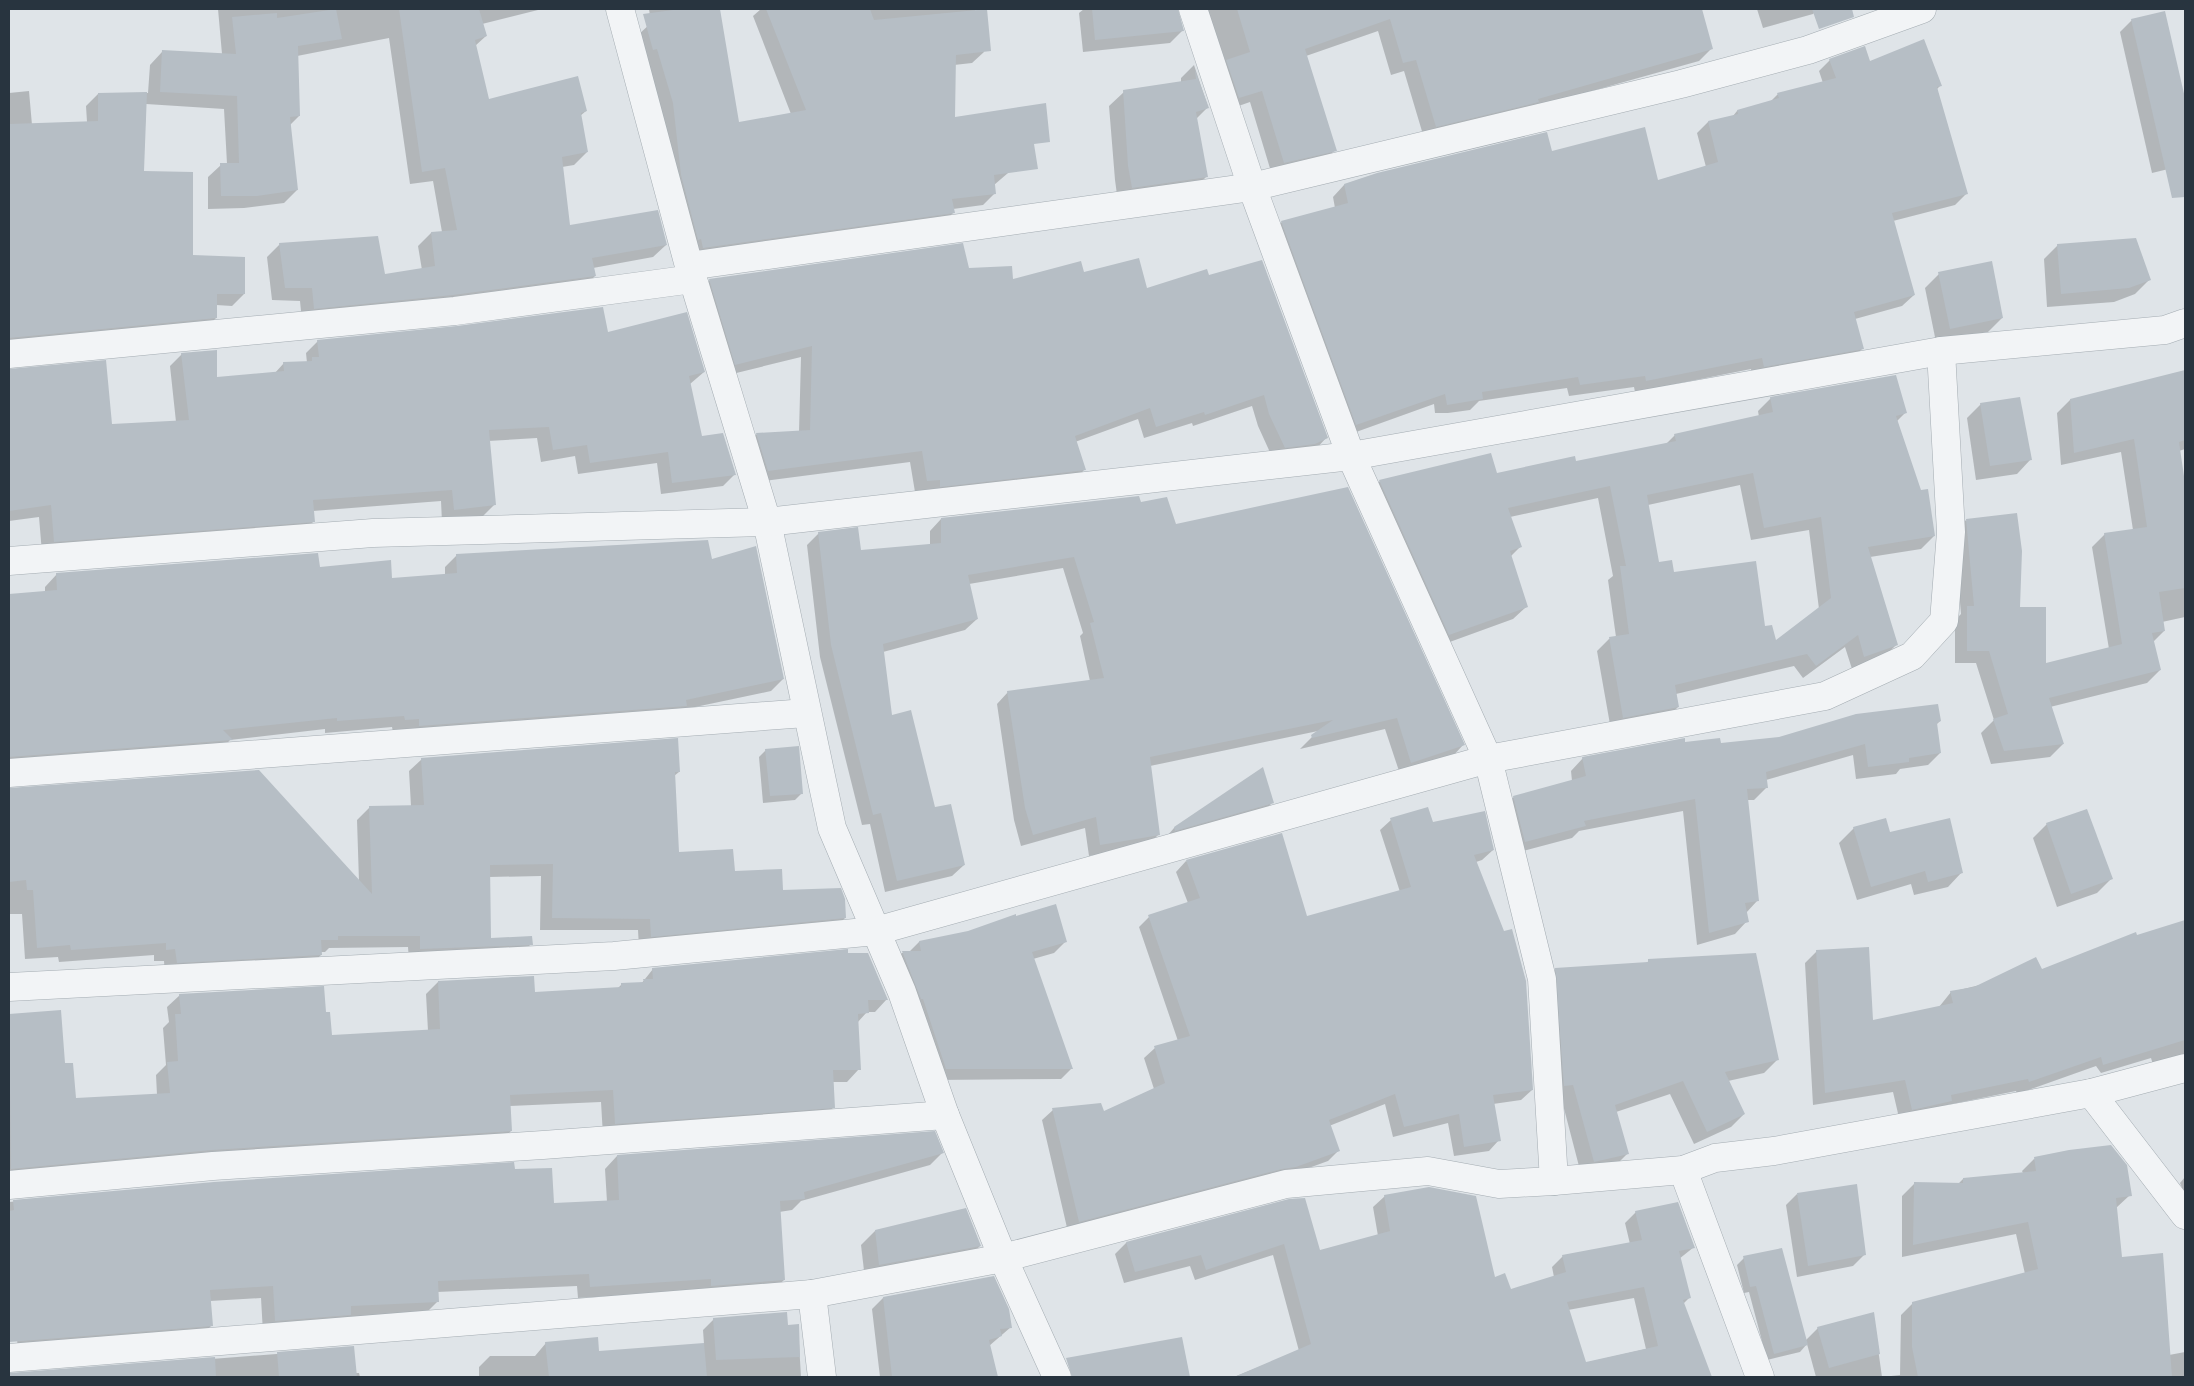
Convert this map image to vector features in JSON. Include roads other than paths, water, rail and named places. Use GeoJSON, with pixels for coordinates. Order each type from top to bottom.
{"type":"FeatureCollection","features":[{"type":"Feature","properties":{"kind":"street"},"geometry":{"type":"LineString","coordinates":[[620,9],[691,273],[767,522],[806,713],[832,828],[902,992],[945,1115],[1003,1258],[1057,1377]]}},
{"type":"Feature","properties":{"kind":"street"},"geometry":{"type":"LineString","coordinates":[[1193,9],[1252,186],[1351,456],[1488,759],[1542,979],[1554,1181]]}},
{"type":"Feature","properties":{"kind":"street"},"geometry":{"type":"LineString","coordinates":[[9,354],[455,311],[1252,186],[1681,84],[1808,50],[1922,9]]}},
{"type":"Feature","properties":{"kind":"street"},"geometry":{"type":"LineString","coordinates":[[9,561],[373,533],[767,522],[1351,456],[1941,351],[2165,330],[2185,323]]}},
{"type":"Feature","properties":{"kind":"street"},"geometry":{"type":"LineString","coordinates":[[9,987],[614,956],[876,930],[1488,759],[1825,696],[1912,656],[1944,621],[1951,532],[1941,351]]}},
{"type":"Feature","properties":{"kind":"street"},"geometry":{"type":"LineString","coordinates":[[9,773],[806,713]]}},
{"type":"Feature","properties":{"kind":"street"},"geometry":{"type":"LineString","coordinates":[[9,1358],[348,1329],[812,1294],[1003,1258],[1286,1184],[1428,1171],[1498,1184],[1683,1170],[1715,1158],[1774,1150],[2091,1093],[2185,1068]]}},
{"type":"Feature","properties":{"kind":"street"},"geometry":{"type":"LineString","coordinates":[[2091,1093],[2185,1215]]}},
{"type":"Feature","properties":{"kind":"street"},"geometry":{"type":"LineString","coordinates":[[9,1185],[213,1166],[543,1145],[945,1115]]}},
{"type":"Feature","properties":{"kind":"street"},"geometry":{"type":"LineString","coordinates":[[1683,1170],[1760,1377]]}},
{"type":"Feature","properties":{"kind":"street"},"geometry":{"type":"LineString","coordinates":[[812,1294],[822,1377]]}}]}
